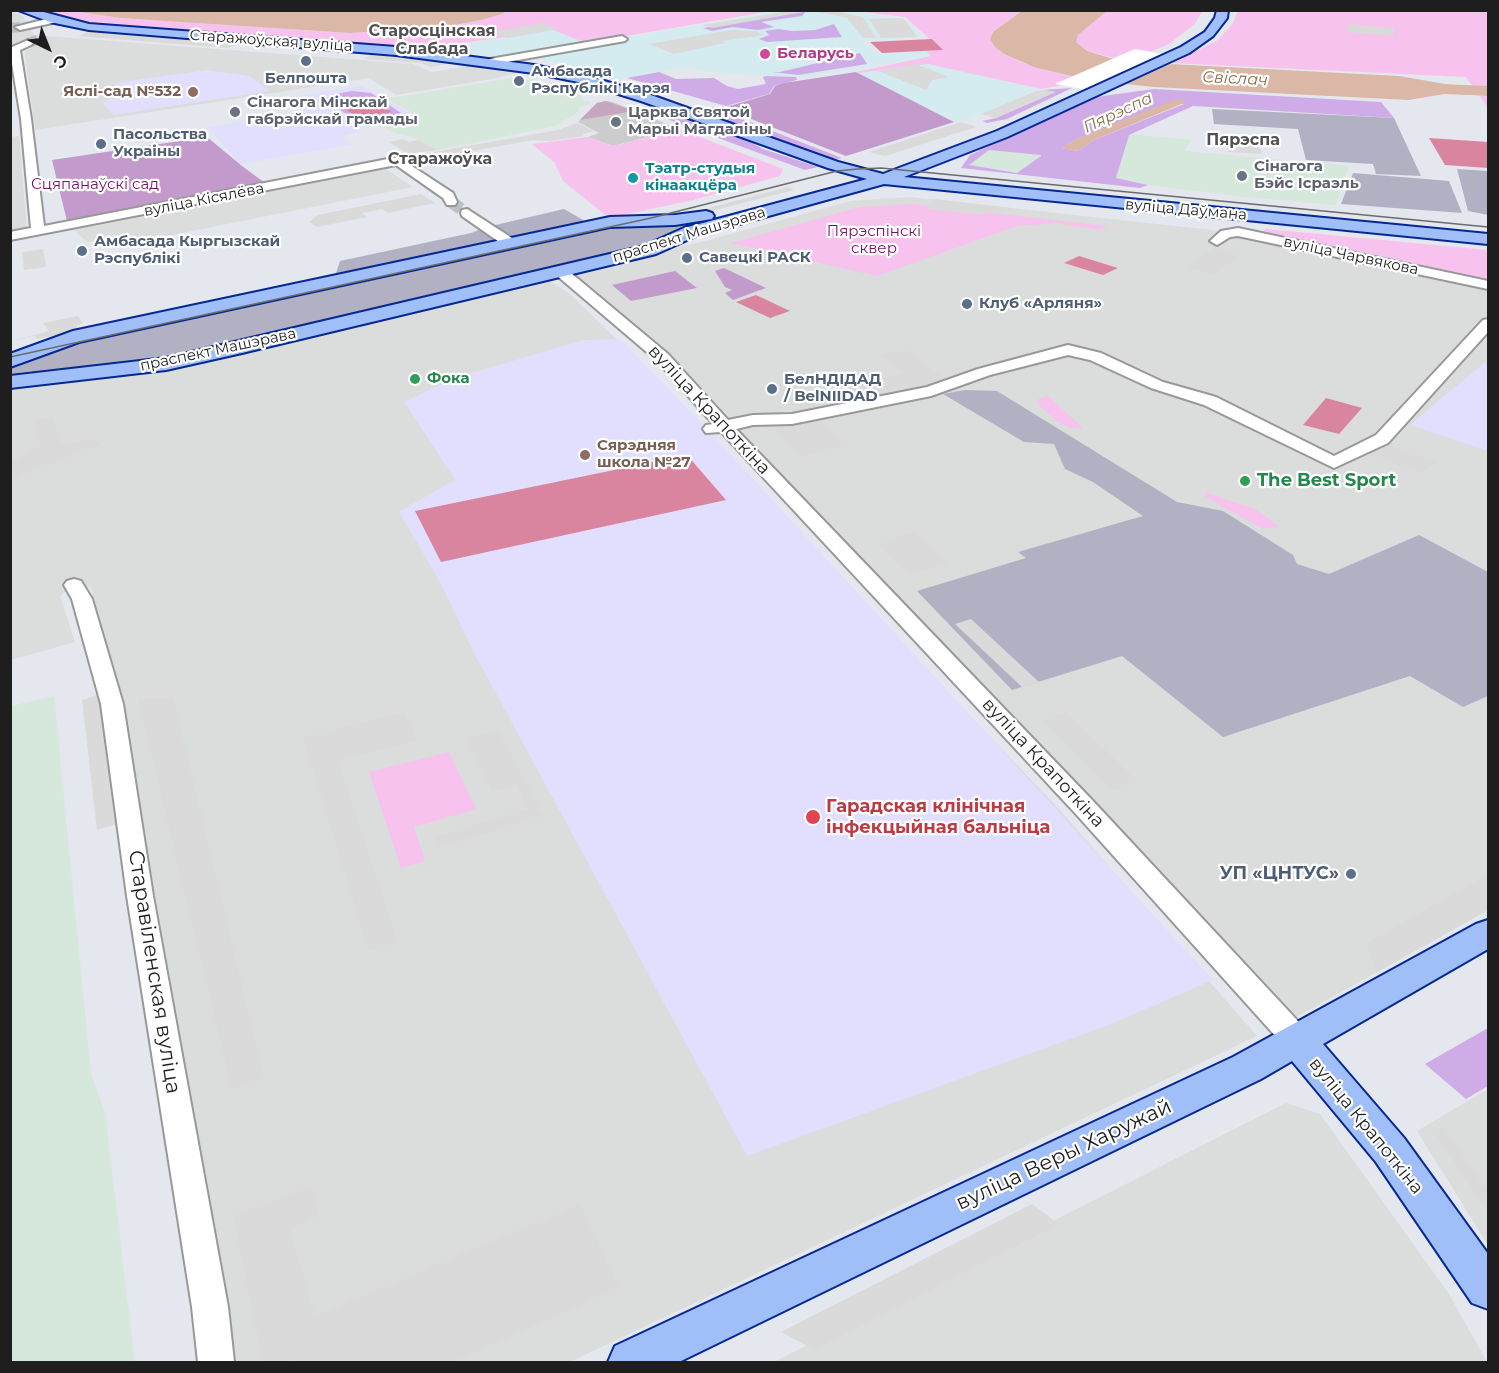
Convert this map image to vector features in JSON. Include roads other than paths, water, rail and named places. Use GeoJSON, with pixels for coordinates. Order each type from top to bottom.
{"type":"FeatureCollection","features":[{"type":"Feature","properties":{"kind":"main road","name":"Старажоўская вуліца"},"geometry":{"type":"LineString","coordinates":[[23,10],[56,26],[74,25],[385,50],[490,62],[561,74],[607,86],[862,174],[884,179]]}},
{"type":"Feature","properties":{"kind":"main road","name":"праспект Машэрава"},"geometry":{"type":"LineString","coordinates":[[10,361],[73,337],[610,222],[675,220],[707,216],[862,174],[1094,91],[1173,56],[1209,34],[1221,18],[1223,10]]}},
{"type":"Feature","properties":{"kind":"main road","name":"праспект Машэрава"},"geometry":{"type":"LineString","coordinates":[[10,382],[166,364],[650,250],[690,232],[884,179],[981,143],[1060,103],[1079,88],[1158,53],[1189,37],[1203,24],[1209,13]]}},
{"type":"Feature","properties":{"kind":"main road","name":"вуліца Даўмана"},"geometry":{"type":"LineString","coordinates":[[884,179],[1488,239]]}},
{"type":"Feature","properties":{"kind":"main road","name":"вуліца Веры Харужай"},"geometry":{"type":"LineString","coordinates":[[631,1362],[1247,1068],[1488,933]]}},
{"type":"Feature","properties":{"kind":"main road","name":"вуліца Крапоткіна"},"geometry":{"type":"LineString","coordinates":[[1298,1041],[1390,1150],[1488,1289]]}},
{"type":"Feature","properties":{"kind":"street"},"geometry":{"type":"LineString","coordinates":[[20,27],[56,26]]}},
{"type":"Feature","properties":{"kind":"street"},"geometry":{"type":"LineString","coordinates":[[490,62],[622,39]]}},
{"type":"Feature","properties":{"kind":"street"},"geometry":{"type":"LineString","coordinates":[[27,43],[15,49],[19,65],[22,133],[38,232]]}},
{"type":"Feature","properties":{"kind":"street","name":"вуліца Кісялёва"},"geometry":{"type":"LineString","coordinates":[[10,236],[398,161],[449,196],[451,202]]}},
{"type":"Feature","properties":{"kind":"street"},"geometry":{"type":"LineString","coordinates":[[467,213],[510,243]]}},
{"type":"Feature","properties":{"kind":"street","name":"вуліца Чарвякова"},"geometry":{"type":"LineString","coordinates":[[1216,241],[1226,234],[1238,232],[1488,285]]}},
{"type":"Feature","properties":{"kind":"street","name":"вуліца Крапоткіна"},"geometry":{"type":"LineString","coordinates":[[560,271],[662,357],[716,428],[1076,798],[1298,1041]]}},
{"type":"Feature","properties":{"kind":"street"},"geometry":{"type":"LineString","coordinates":[[716,428],[753,420],[792,418],[931,391],[984,372],[1068,350],[1095,356],[1157,385],[1209,401],[1334,463],[1382,439],[1488,323]]}},
{"type":"Feature","properties":{"kind":"street","name":"Старавіленская вуліца"},"geometry":{"type":"LineString","coordinates":[[74,585],[82,599],[112,704],[140,896],[210,1307],[216,1362]]}},
{"type":"Feature","properties":{"kind":"water"},"geometry":{"type":"Polygon","coordinates":[[[73,11],[506,11],[481,20],[443,27],[350,33],[120,18],[73,11]]]}},
{"type":"Feature","properties":{"kind":"water"},"geometry":{"type":"Polygon","coordinates":[[[1022,11],[1107,11],[1078,35],[1076,42],[1087,51],[1110,58],[1149,63],[1399,76],[1462,87],[1468,95],[1444,94],[1409,100],[1154,87],[1087,80],[1034,67],[1004,54],[995,47],[990,39],[993,32],[1022,11]]]}},
{"type":"Feature","properties":{"kind":"water"},"geometry":{"type":"Polygon","coordinates":[[[1173,100],[1185,100],[1184,103],[1094,140],[1078,151],[1061,148],[1075,140],[1173,100]]]}},
{"type":"Feature","properties":{"kind":"waterway","name":"Свіслач"},"geometry":{"type":"LineString","coordinates":[[1416,88],[1488,91]]}},
{"type":"Feature","properties":{"kind":"tunnel"},"geometry":{"type":"LineString","coordinates":[[10,28],[20,27]]}},
{"type":"Feature","properties":{"kind":"tunnel"},"geometry":{"type":"LineString","coordinates":[[28,43],[42,38]]}},
{"type":"Feature","properties":{"kind":"tunnel"},"geometry":{"type":"LineString","coordinates":[[451,202],[467,213]]}},
{"type":"Feature","properties":{"kind":"tram line"},"geometry":{"type":"LineString","coordinates":[[10,357],[651,218],[837,171],[858,169],[881,168],[1488,227]]}},
{"type":"Feature","properties":{"kind":"place","name":"Беларусь"},"geometry":{"type":"Point","coordinates":[765,54]}},
{"type":"Feature","properties":{"kind":"place","name":"Белпошта"},"geometry":{"type":"Point","coordinates":[306,61]}},
{"type":"Feature","properties":{"kind":"place","name":"Амбасада Рэспублікі Карэя"},"geometry":{"type":"Point","coordinates":[519,81]}},
{"type":"Feature","properties":{"kind":"place","name":"Яслі-сад №532"},"geometry":{"type":"Point","coordinates":[193,92]}},
{"type":"Feature","properties":{"kind":"place","name":"Сінагога Мінскай габрэйскай грамады"},"geometry":{"type":"Point","coordinates":[235,112]}},
{"type":"Feature","properties":{"kind":"place","name":"Царква Святой Марыі Магдаліны"},"geometry":{"type":"Point","coordinates":[616,122]}},
{"type":"Feature","properties":{"kind":"place","name":"Пасольства Украіны"},"geometry":{"type":"Point","coordinates":[101,144]}},
{"type":"Feature","properties":{"kind":"place","name":"Сінагога Бэйс Ісраэль"},"geometry":{"type":"Point","coordinates":[1242,176]}},
{"type":"Feature","properties":{"kind":"place","name":"Тэатр-студыя кінаакцёра"},"geometry":{"type":"Point","coordinates":[633,178]}},
{"type":"Feature","properties":{"kind":"place","name":"Амбасада Кыргызскай Рэспублікі"},"geometry":{"type":"Point","coordinates":[82,251]}},
{"type":"Feature","properties":{"kind":"place","name":"Савецкі РАСК"},"geometry":{"type":"Point","coordinates":[687,258]}},
{"type":"Feature","properties":{"kind":"place","name":"Клуб «Арляня»"},"geometry":{"type":"Point","coordinates":[967,304]}},
{"type":"Feature","properties":{"kind":"place","name":"Фока"},"geometry":{"type":"Point","coordinates":[415,379]}},
{"type":"Feature","properties":{"kind":"place","name":"БелНДІДАД / BelNIIDAD"},"geometry":{"type":"Point","coordinates":[772,389]}},
{"type":"Feature","properties":{"kind":"place","name":"Сярэдняя школа №27"},"geometry":{"type":"Point","coordinates":[585,455]}},
{"type":"Feature","properties":{"kind":"place","name":"The Best Sport"},"geometry":{"type":"Point","coordinates":[1245,481]}},
{"type":"Feature","properties":{"kind":"place","name":"Гарадская клінічная інфекцыйная бальніца"},"geometry":{"type":"Point","coordinates":[813,817]}},
{"type":"Feature","properties":{"kind":"place","name":"УП «ЦНТУС»"},"geometry":{"type":"Point","coordinates":[1351,874]}},
{"type":"Feature","properties":{"kind":"district","name":"Старосцінская Слабада"},"geometry":{"type":"Point","coordinates":[432,40]}},
{"type":"Feature","properties":{"kind":"district","name":"Пярэспа"},"geometry":{"type":"Point","coordinates":[1243,140]}},
{"type":"Feature","properties":{"kind":"district","name":"Старажоўка"},"geometry":{"type":"Point","coordinates":[440,159]}},
{"type":"Feature","properties":{"kind":"park label","name":"Сцяпанаўскі сад"},"geometry":{"type":"Point","coordinates":[95,185]}},
{"type":"Feature","properties":{"kind":"park label","name":"Пярэспінскі сквер"},"geometry":{"type":"Point","coordinates":[874,240]}}]}
